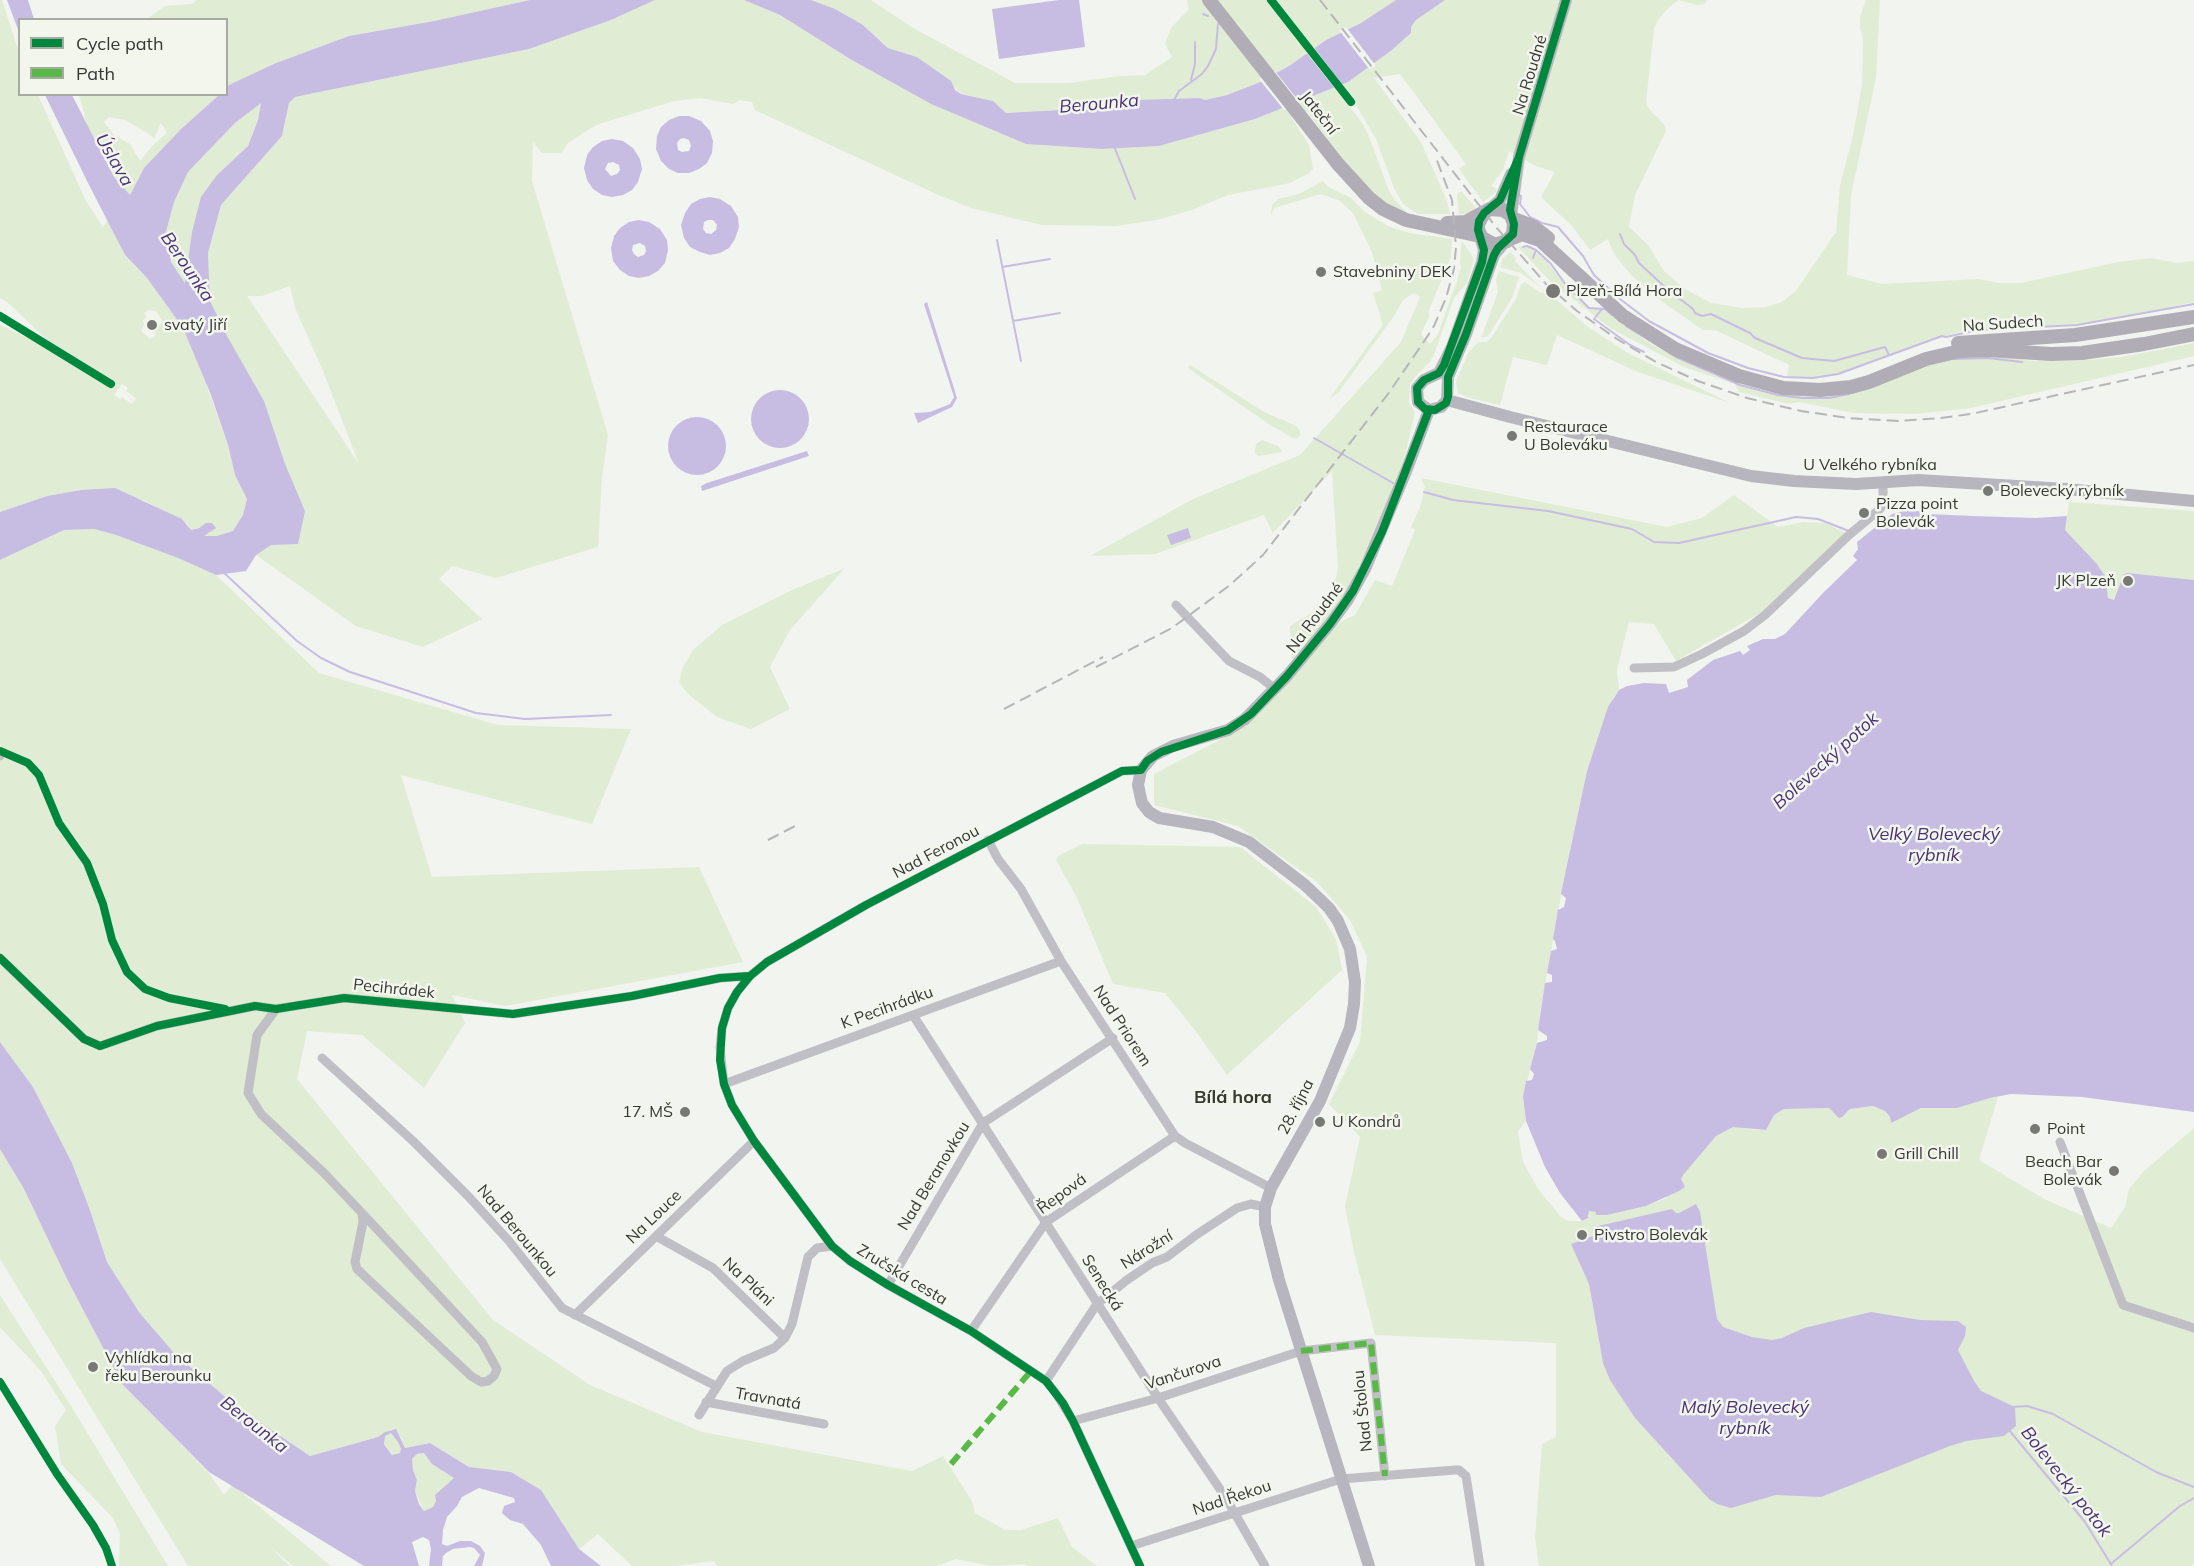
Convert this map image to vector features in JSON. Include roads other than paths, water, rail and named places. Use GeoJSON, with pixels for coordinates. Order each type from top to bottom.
{"type":"FeatureCollection","features":[{"type":"Feature","properties":{"kind":"main road","name":"Jateční"},"geometry":{"type":"LineString","coordinates":[[1209,0],[1356,186],[1375,204],[1397,216],[1421,224],[1480,236]]}},
{"type":"Feature","properties":{"kind":"main road","name":"Na Roudné"},"geometry":{"type":"LineString","coordinates":[[1141,770],[1148,761],[1161,752],[1215,735],[1238,724],[1251,714],[1330,624],[1360,579],[1382,532],[1429,410],[1420,404],[1416,395],[1418,385],[1439,373],[1477,279],[1484,254],[1478,224],[1503,195],[1519,157],[1566,0]]}},
{"type":"Feature","properties":{"kind":"main road","name":"Na Roudné"},"geometry":{"type":"LineString","coordinates":[[1447,393],[1448,377],[1494,255],[1514,231],[1511,217],[1519,157]]}},
{"type":"Feature","properties":{"kind":"main road"},"geometry":{"type":"LineString","coordinates":[[1487,211],[1503,210],[1511,217]]}},
{"type":"Feature","properties":{"kind":"main road","name":"Jateční"},"geometry":{"type":"LineString","coordinates":[[1421,224],[1463,222],[1487,211]]}},
{"type":"Feature","properties":{"kind":"main road","name":"Na Sudech"},"geometry":{"type":"LineString","coordinates":[[1511,217],[1541,231],[1567,263]]}},
{"type":"Feature","properties":{"kind":"main road","name":"Na Sudech"},"geometry":{"type":"LineString","coordinates":[[1507,241],[1522,234],[1535,237],[1567,263],[1623,316],[1675,350],[1739,376],[1783,388],[1842,389],[1860,385],[1926,359],[1960,351],[2082,353],[2194,334]]}},
{"type":"Feature","properties":{"kind":"main road"},"geometry":{"type":"LineString","coordinates":[[1480,236],[1492,244],[1507,241]]}},
{"type":"Feature","properties":{"kind":"main road","name":"Na Sudech"},"geometry":{"type":"LineString","coordinates":[[1820,390],[1849,382],[1923,351],[1954,344],[2075,335],[2194,316]]}},
{"type":"Feature","properties":{"kind":"main road"},"geometry":{"type":"LineString","coordinates":[[1429,410],[1441,407],[1447,393],[1441,380],[1430,378]]}},
{"type":"Feature","properties":{"kind":"main road","name":"U Velkého rybníka"},"geometry":{"type":"LineString","coordinates":[[1447,393],[1510,417],[1745,475],[1829,483],[1883,485],[1918,480],[2066,489],[2194,501]]}},
{"type":"Feature","properties":{"kind":"main road","name":"28. října"},"geometry":{"type":"LineString","coordinates":[[1141,770],[1138,777],[1138,794],[1149,812],[1159,818],[1213,827],[1249,842],[1305,885],[1329,908],[1338,921],[1350,949],[1355,982],[1350,1028],[1320,1101],[1271,1188],[1266,1207],[1268,1238],[1369,1566]]}},
{"type":"Feature","properties":{"kind":"street","name":"U Velkého rybníka"},"geometry":{"type":"LineString","coordinates":[[1634,668],[1674,667],[1744,631],[1765,615],[1849,535],[1880,510],[1883,505],[1883,485]]}},
{"type":"Feature","properties":{"kind":"street"},"geometry":{"type":"LineString","coordinates":[[1176,605],[1229,661],[1260,677],[1275,689]]}},
{"type":"Feature","properties":{"kind":"street","name":"Nad Feronou"},"geometry":{"type":"LineString","coordinates":[[750,976],[777,956],[988,840],[1122,771],[1141,770]]}},
{"type":"Feature","properties":{"kind":"street","name":"Nad Priorem"},"geometry":{"type":"LineString","coordinates":[[988,840],[998,859],[1021,889],[1061,961],[1175,1136],[1271,1188]]}},
{"type":"Feature","properties":{"kind":"street","name":"Pecihrádek"},"geometry":{"type":"LineString","coordinates":[[0,958],[84,1039],[100,1046],[157,1026],[255,1006],[276,1009],[344,998],[513,1014],[632,996],[720,978],[750,976]]}},
{"type":"Feature","properties":{"kind":"street","name":"K Pecihrádku"},"geometry":{"type":"LineString","coordinates":[[724,1084],[1061,961]]}},
{"type":"Feature","properties":{"kind":"street","name":"Zručská cesta"},"geometry":{"type":"LineString","coordinates":[[750,976],[728,1008],[722,1028],[720,1060],[724,1084],[732,1105],[754,1141],[832,1245],[850,1261],[971,1331],[1046,1381],[1073,1421],[1140,1566]]}},
{"type":"Feature","properties":{"kind":"street"},"geometry":{"type":"LineString","coordinates":[[276,1009],[257,1035],[248,1093],[261,1114],[324,1173],[362,1213],[482,1342],[497,1369],[488,1381],[481,1382],[471,1376],[357,1269],[355,1262],[363,1222],[362,1213]]}},
{"type":"Feature","properties":{"kind":"street","name":"Senecká"},"geometry":{"type":"LineString","coordinates":[[913,1015],[1158,1398],[1236,1512],[1265,1566]]}},
{"type":"Feature","properties":{"kind":"street","name":"Nad Beranovkou"},"geometry":{"type":"LineString","coordinates":[[888,1285],[983,1123],[1113,1038]]}},
{"type":"Feature","properties":{"kind":"street","name":"Nad Berounkou"},"geometry":{"type":"LineString","coordinates":[[322,1058],[413,1141],[469,1197],[562,1308],[716,1386]]}},
{"type":"Feature","properties":{"kind":"street","name":"Řepová"},"geometry":{"type":"LineString","coordinates":[[971,1331],[1046,1222],[1175,1136]]}},
{"type":"Feature","properties":{"kind":"street","name":"Na Louce"},"geometry":{"type":"LineString","coordinates":[[575,1315],[754,1141]]}},
{"type":"Feature","properties":{"kind":"street"},"geometry":{"type":"LineString","coordinates":[[2060,1142],[2123,1305],[2194,1328]]}},
{"type":"Feature","properties":{"kind":"street","name":"Nárožní"},"geometry":{"type":"LineString","coordinates":[[1046,1381],[1097,1304],[1127,1280],[1152,1263],[1167,1257],[1237,1208],[1251,1204],[1266,1207]]}},
{"type":"Feature","properties":{"kind":"street","name":"Na Pláni"},"geometry":{"type":"LineString","coordinates":[[656,1236],[712,1268],[785,1338]]}},
{"type":"Feature","properties":{"kind":"street","name":"Zručská cesta"},"geometry":{"type":"LineString","coordinates":[[785,1338],[792,1324],[808,1257],[817,1248],[832,1245]]}},
{"type":"Feature","properties":{"kind":"street"},"geometry":{"type":"LineString","coordinates":[[699,1415],[727,1371],[743,1361],[774,1348],[785,1338]]}},
{"type":"Feature","properties":{"kind":"street","name":"Vančurova"},"geometry":{"type":"LineString","coordinates":[[1073,1421],[1158,1398],[1301,1351],[1371,1343]]}},
{"type":"Feature","properties":{"kind":"street","name":"Nad Štolou"},"geometry":{"type":"LineString","coordinates":[[1371,1343],[1385,1476]]}},
{"type":"Feature","properties":{"kind":"street","name":"Travnatá"},"geometry":{"type":"LineString","coordinates":[[706,1402],[824,1424]]}},
{"type":"Feature","properties":{"kind":"street"},"geometry":{"type":"LineString","coordinates":[[1341,1479],[1455,1470],[1463,1472],[1468,1481],[1480,1566]]}},
{"type":"Feature","properties":{"kind":"street","name":"Nad Řekou"},"geometry":{"type":"LineString","coordinates":[[1131,1546],[1341,1479]]}},
{"type":"Feature","properties":{"kind":"water"},"geometry":{"type":"Polygon","coordinates":[[[7,0],[28,0],[34,18],[18,18],[18,29],[7,0]]]}},
{"type":"Feature","properties":{"kind":"water"},"geometry":{"type":"Polygon","coordinates":[[[530,0],[655,0],[611,20],[529,49],[295,97],[289,103],[282,136],[221,205],[208,253],[210,301],[264,401],[285,464],[305,511],[298,544],[271,545],[256,555],[246,571],[216,575],[178,558],[94,529],[64,530],[0,560],[0,512],[47,496],[81,490],[115,488],[182,519],[191,530],[206,523],[212,523],[216,528],[204,536],[217,536],[233,531],[243,515],[247,499],[235,475],[228,445],[211,395],[183,328],[147,278],[125,255],[45,96],[73,96],[114,177],[130,195],[144,168],[181,129],[218,96],[228,96],[229,85],[276,63],[349,36],[434,21],[530,0]],[[261,103],[235,123],[188,172],[174,202],[166,232],[171,262],[185,283],[192,232],[201,197],[217,175],[248,146],[258,120],[261,103]]]}},
{"type":"Feature","properties":{"kind":"water"},"geometry":{"type":"Polygon","coordinates":[[[744,0],[811,0],[835,9],[863,25],[888,48],[917,57],[951,81],[955,90],[961,94],[993,101],[1006,113],[1096,108],[1135,100],[1199,98],[1205,100],[1227,95],[1258,83],[1289,66],[1326,40],[1361,23],[1396,0],[1445,0],[1416,20],[1411,27],[1411,33],[1392,50],[1348,82],[1255,119],[1159,146],[1102,149],[1026,144],[931,104],[850,59],[780,15],[744,0]]]}},
{"type":"Feature","properties":{"kind":"water"},"geometry":{"type":"Polygon","coordinates":[[[1059,0],[1079,0],[1085,47],[999,59],[992,9],[1059,0]]]}},
{"type":"Feature","properties":{"kind":"water"},"geometry":{"type":"Polygon","coordinates":[[[679,116],[689,116],[701,121],[710,131],[713,141],[712,153],[707,163],[699,169],[689,173],[678,173],[669,169],[661,161],[656,149],[657,136],[661,127],[669,120],[679,116]],[[680,139],[677,143],[678,150],[689,151],[691,146],[689,140],[680,139]]]}},
{"type":"Feature","properties":{"kind":"water"},"geometry":{"type":"Polygon","coordinates":[[[612,139],[623,141],[633,148],[640,159],[642,169],[638,182],[632,190],[623,195],[612,197],[602,195],[593,189],[587,180],[584,168],[587,155],[602,141],[612,139]],[[613,162],[608,163],[605,169],[611,176],[620,170],[619,165],[613,162]]]}},
{"type":"Feature","properties":{"kind":"water"},"geometry":{"type":"Polygon","coordinates":[[[710,197],[720,199],[731,206],[738,217],[739,227],[735,239],[729,248],[720,253],[710,255],[700,252],[690,247],[684,238],[681,225],[685,213],[691,204],[710,197]],[[713,220],[704,222],[703,229],[706,233],[711,234],[716,230],[717,225],[713,220]]]}},
{"type":"Feature","properties":{"kind":"water"},"geometry":{"type":"Polygon","coordinates":[[[639,220],[649,222],[660,229],[667,240],[668,250],[665,263],[649,276],[639,278],[629,276],[613,261],[611,248],[614,236],[629,222],[639,220]],[[640,243],[633,245],[634,254],[638,257],[644,255],[645,246],[640,243]]]}},
{"type":"Feature","properties":{"kind":"water"},"geometry":{"type":"Polygon","coordinates":[[[927,302],[957,398],[952,407],[918,423],[914,413],[930,412],[950,404],[954,397],[924,304],[927,302]]]}},
{"type":"Feature","properties":{"kind":"water"},"geometry":{"type":"Polygon","coordinates":[[[780,390],[791,392],[804,403],[809,419],[807,430],[796,443],[780,448],[769,446],[756,435],[751,419],[753,408],[764,395],[780,390]]]}},
{"type":"Feature","properties":{"kind":"water"},"geometry":{"type":"Polygon","coordinates":[[[697,417],[708,419],[721,430],[726,446],[724,457],[713,470],[697,475],[686,473],[673,462],[668,446],[670,435],[681,422],[697,417]]]}},
{"type":"Feature","properties":{"kind":"water"},"geometry":{"type":"Polygon","coordinates":[[[807,451],[809,456],[702,491],[701,486],[707,483],[807,451]]]}},
{"type":"Feature","properties":{"kind":"water","name":"Velký Bolevecký rybník"},"geometry":{"type":"Polygon","coordinates":[[[1910,509],[1929,514],[1972,516],[2036,518],[2067,516],[2065,530],[2096,563],[2105,576],[2108,598],[2114,600],[2124,574],[2127,573],[2194,580],[2194,1112],[2082,1097],[2011,1094],[1957,1108],[1921,1108],[1891,1123],[1885,1111],[1873,1106],[1850,1109],[1839,1118],[1829,1108],[1784,1109],[1774,1115],[1766,1130],[1733,1127],[1716,1136],[1683,1175],[1681,1179],[1685,1187],[1679,1191],[1646,1206],[1607,1215],[1596,1215],[1596,1212],[1589,1211],[1588,1217],[1590,1217],[1582,1221],[1560,1193],[1545,1167],[1526,1121],[1523,1097],[1526,1081],[1532,1080],[1534,1074],[1530,1069],[1537,1043],[1547,1040],[1547,1036],[1538,1030],[1545,983],[1552,982],[1552,975],[1547,973],[1551,951],[1557,949],[1553,939],[1558,910],[1564,907],[1566,898],[1561,894],[1587,771],[1608,707],[1619,690],[1627,686],[1644,683],[1666,684],[1669,693],[1688,687],[1687,680],[1713,660],[1740,651],[1743,655],[1750,650],[1747,646],[1763,639],[1775,639],[1785,634],[1857,560],[1853,556],[1858,549],[1857,542],[1892,514],[1910,509]]]}},
{"type":"Feature","properties":{"kind":"water"},"geometry":{"type":"Polygon","coordinates":[[[1188,528],[1191,538],[1171,545],[1167,535],[1188,528]]]}},
{"type":"Feature","properties":{"kind":"water","name":"Berounka"},"geometry":{"type":"Polygon","coordinates":[[[0,1042],[33,1087],[72,1163],[107,1262],[139,1312],[174,1353],[236,1406],[310,1456],[378,1437],[396,1429],[405,1448],[430,1443],[469,1467],[511,1472],[541,1490],[579,1549],[601,1566],[551,1566],[541,1545],[523,1524],[510,1520],[502,1513],[504,1506],[515,1502],[514,1498],[479,1488],[462,1497],[447,1517],[442,1544],[447,1546],[460,1541],[471,1541],[480,1546],[485,1553],[482,1566],[474,1566],[480,1555],[470,1547],[453,1549],[446,1553],[443,1556],[442,1566],[429,1566],[431,1549],[429,1540],[423,1537],[412,1542],[419,1566],[364,1566],[209,1472],[122,1384],[68,1281],[24,1189],[0,1149],[0,1042]],[[391,1433],[385,1436],[384,1444],[392,1455],[400,1453],[401,1449],[391,1433]],[[424,1453],[417,1454],[412,1459],[417,1480],[415,1491],[424,1511],[433,1507],[436,1501],[435,1495],[454,1478],[432,1464],[424,1453]]]}},
{"type":"Feature","properties":{"kind":"water","name":"Malý Bolevecký rybník"},"geometry":{"type":"Polygon","coordinates":[[[1696,1204],[1700,1212],[1717,1319],[1723,1327],[1752,1337],[1772,1340],[1804,1328],[1871,1312],[1920,1320],[1958,1321],[1966,1327],[1965,1336],[1958,1350],[1974,1381],[1981,1391],[2015,1407],[2016,1426],[2004,1436],[1966,1441],[1950,1446],[1821,1497],[1776,1495],[1731,1508],[1709,1499],[1635,1418],[1610,1380],[1603,1363],[1589,1284],[1571,1244],[1593,1236],[1594,1227],[1672,1209],[1679,1213],[1696,1204]]]}},
{"type":"Feature","properties":{"kind":"waterway"},"geometry":{"type":"LineString","coordinates":[[1203,14],[1208,16]]}},
{"type":"Feature","properties":{"kind":"waterway"},"geometry":{"type":"LineString","coordinates":[[1174,100],[1179,91],[1202,74],[1208,66],[1216,49],[1218,24]]}},
{"type":"Feature","properties":{"kind":"waterway"},"geometry":{"type":"LineString","coordinates":[[1191,80],[1195,64],[1195,42]]}},
{"type":"Feature","properties":{"kind":"waterway","name":"Bolevecký potok"},"geometry":{"type":"LineString","coordinates":[[1114,146],[1135,199]]}},
{"type":"Feature","properties":{"kind":"waterway"},"geometry":{"type":"LineString","coordinates":[[1519,195],[1521,196],[1520,204],[1530,217],[1558,227],[1583,256],[1594,275],[1649,321],[1708,353],[1748,368],[1784,377],[1813,378],[1838,374],[1942,336],[1978,330],[2077,325],[2194,304]]}},
{"type":"Feature","properties":{"kind":"waterway"},"geometry":{"type":"LineString","coordinates":[[1620,234],[1624,244],[1635,255],[1639,263],[1695,313],[1702,316],[1711,314],[1750,333],[1755,338],[1802,358],[1834,361],[1885,347],[1889,355]]}},
{"type":"Feature","properties":{"kind":"waterway"},"geometry":{"type":"LineString","coordinates":[[997,240],[1021,361]]}},
{"type":"Feature","properties":{"kind":"waterway"},"geometry":{"type":"LineString","coordinates":[[1523,247],[1527,246],[1536,250],[1589,308],[1605,309],[1612,315]]}},
{"type":"Feature","properties":{"kind":"waterway"},"geometry":{"type":"LineString","coordinates":[[1533,258],[1536,250]]}},
{"type":"Feature","properties":{"kind":"waterway"},"geometry":{"type":"LineString","coordinates":[[1002,267],[1050,259]]}},
{"type":"Feature","properties":{"kind":"waterway"},"geometry":{"type":"LineString","coordinates":[[1601,310],[1594,319],[1630,345],[1644,352]]}},
{"type":"Feature","properties":{"kind":"waterway"},"geometry":{"type":"LineString","coordinates":[[1013,321],[1060,313]]}},
{"type":"Feature","properties":{"kind":"waterway"},"geometry":{"type":"LineString","coordinates":[[1626,326],[1676,357],[1740,385],[1778,395],[1802,398],[1829,398],[1849,394]]}},
{"type":"Feature","properties":{"kind":"waterway"},"geometry":{"type":"LineString","coordinates":[[1954,359],[1988,358],[2022,362]]}},
{"type":"Feature","properties":{"kind":"waterway","name":"Bolevecký potok"},"geometry":{"type":"LineString","coordinates":[[1314,438],[1393,483]]}},
{"type":"Feature","properties":{"kind":"waterway","name":"Bolevecký potok"},"geometry":{"type":"LineString","coordinates":[[1424,492],[1453,500],[1548,511],[1632,529],[1654,542],[1679,543],[1796,517],[1818,519],[1849,531]]}},
{"type":"Feature","properties":{"kind":"waterway"},"geometry":{"type":"LineString","coordinates":[[222,571],[297,641],[321,658],[350,672],[476,713],[525,719],[611,715]]}},
{"type":"Feature","properties":{"kind":"waterway"},"geometry":{"type":"LineString","coordinates":[[2012,1407],[2027,1406],[2053,1414],[2156,1472],[2194,1487]]}},
{"type":"Feature","properties":{"kind":"waterway","name":"Bolevecký potok"},"geometry":{"type":"LineString","coordinates":[[2009,1430],[2085,1522],[2112,1566]]}},
{"type":"Feature","properties":{"kind":"waterway"},"geometry":{"type":"LineString","coordinates":[[2112,1563],[2180,1506],[2194,1498]]}},
{"type":"Feature","properties":{"kind":"railway"},"geometry":{"type":"LineString","coordinates":[[1320,0],[1496,227],[1546,284],[1577,311],[1617,339],[1656,362],[1698,381],[1747,398],[1801,411],[1848,418],[1898,421],[1971,414],[2194,365]]}},
{"type":"Feature","properties":{"kind":"railway"},"geometry":{"type":"LineString","coordinates":[[1096,667],[1172,628],[1230,585],[1263,555],[1388,394],[1425,340],[1446,298],[1454,269],[1456,247],[1452,200],[1436,158]]}},
{"type":"Feature","properties":{"kind":"railway"},"geometry":{"type":"LineString","coordinates":[[1004,709],[1103,657]]}},
{"type":"Feature","properties":{"kind":"railway"},"geometry":{"type":"LineString","coordinates":[[768,840],[799,824]]}},
{"type":"Feature","properties":{"kind":"place","name":"Stavebniny DEK"},"geometry":{"type":"Point","coordinates":[1321,272]}},
{"type":"Feature","properties":{"kind":"place","name":"Plzeň-Bílá Hora"},"geometry":{"type":"Point","coordinates":[1553,291]}},
{"type":"Feature","properties":{"kind":"place","name":"svatý Jiří"},"geometry":{"type":"Point","coordinates":[152,325]}},
{"type":"Feature","properties":{"kind":"place","name":"Restaurace U Boleváku"},"geometry":{"type":"Point","coordinates":[1512,436]}},
{"type":"Feature","properties":{"kind":"place","name":"Bolevecký rybník"},"geometry":{"type":"Point","coordinates":[1988,491]}},
{"type":"Feature","properties":{"kind":"place","name":"Pizza point Bolevák"},"geometry":{"type":"Point","coordinates":[1864,513]}},
{"type":"Feature","properties":{"kind":"place","name":"JK Plzeň"},"geometry":{"type":"Point","coordinates":[2128,581]}},
{"type":"Feature","properties":{"kind":"place","name":"17. MŠ"},"geometry":{"type":"Point","coordinates":[685,1112]}},
{"type":"Feature","properties":{"kind":"place","name":"U Kondrů"},"geometry":{"type":"Point","coordinates":[1320,1122]}},
{"type":"Feature","properties":{"kind":"place","name":"Point"},"geometry":{"type":"Point","coordinates":[2035,1129]}},
{"type":"Feature","properties":{"kind":"place","name":"Grill Chill"},"geometry":{"type":"Point","coordinates":[1882,1154]}},
{"type":"Feature","properties":{"kind":"place","name":"Beach Bar Bolevák"},"geometry":{"type":"Point","coordinates":[2114,1171]}},
{"type":"Feature","properties":{"kind":"place","name":"Pivstro Bolevák"},"geometry":{"type":"Point","coordinates":[1582,1235]}},
{"type":"Feature","properties":{"kind":"place","name":"Vyhlídka na řeku Berounku"},"geometry":{"type":"Point","coordinates":[93,1367]}},
{"type":"Feature","properties":{"kind":"district","name":"Bílá hora"},"geometry":{"type":"Point","coordinates":[1233,1098]}},
{"type":"Feature","properties":{"kind":"water label","name":"Úslava"},"geometry":{"type":"Point","coordinates":[114,160]}}]}
